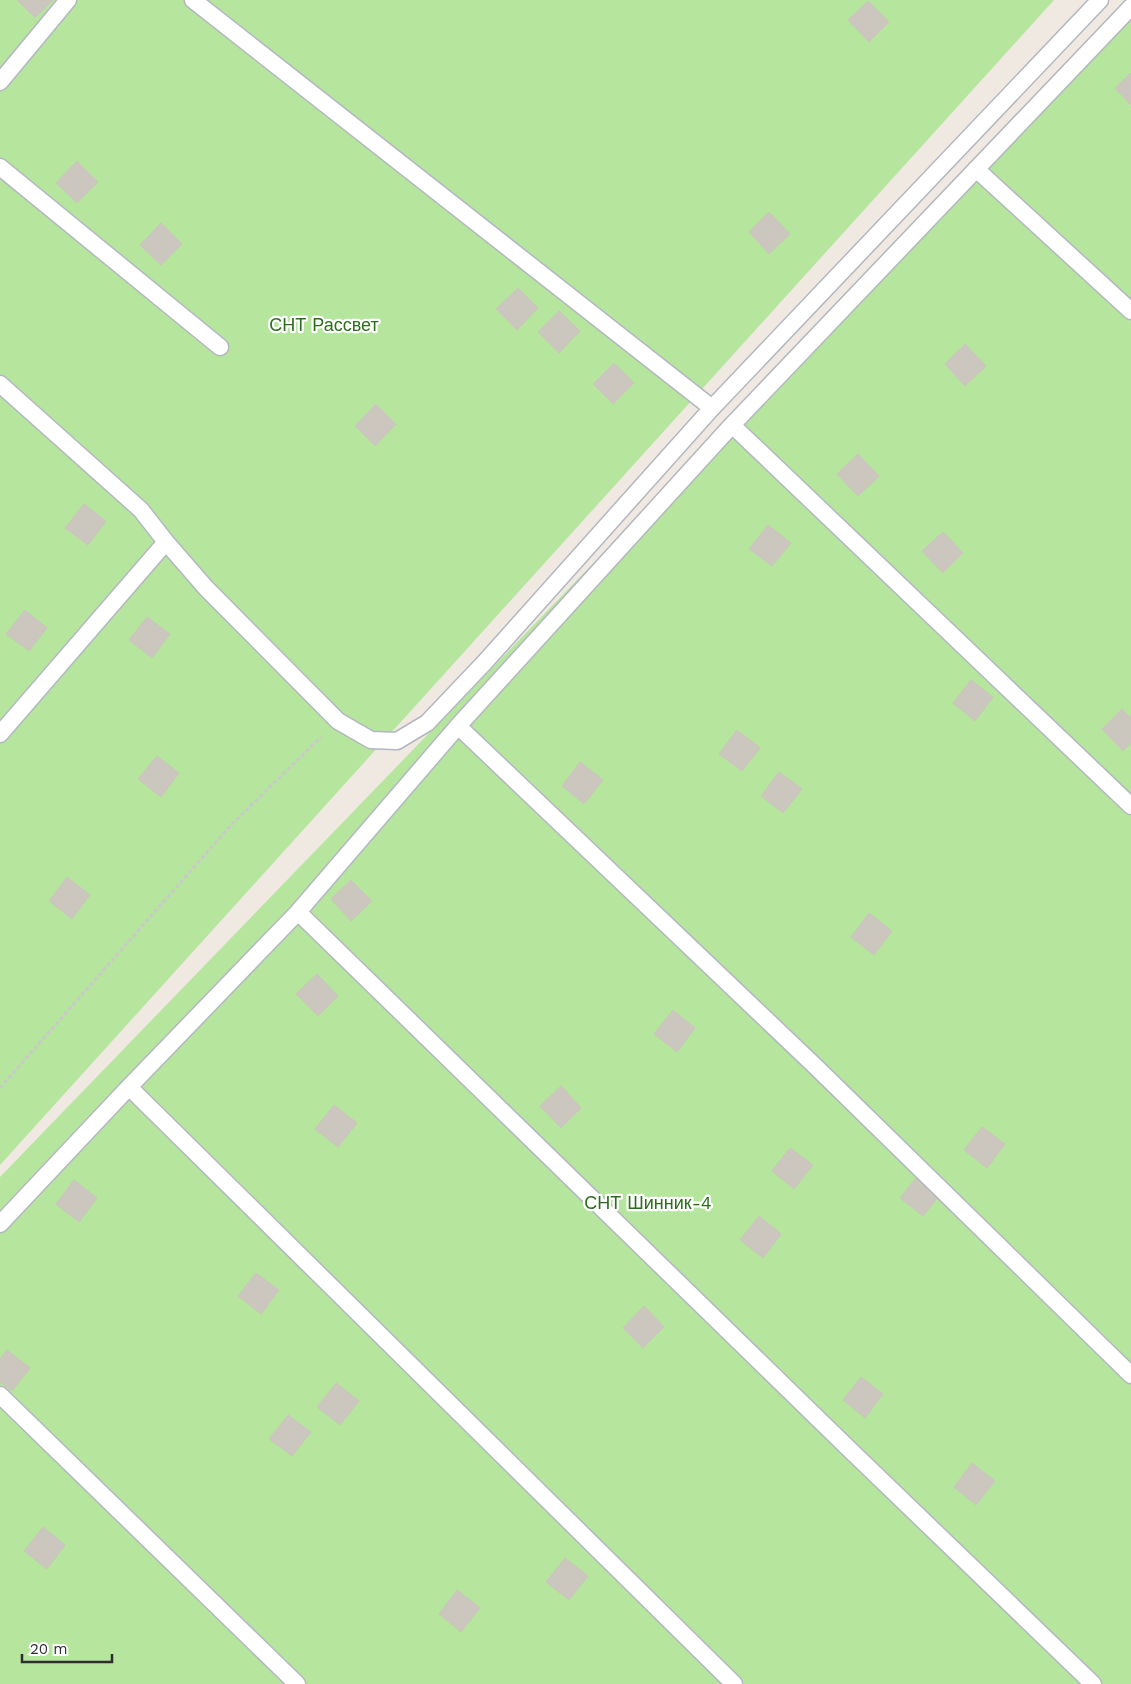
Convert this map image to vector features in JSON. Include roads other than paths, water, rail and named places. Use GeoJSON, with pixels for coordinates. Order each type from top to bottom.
{"type":"FeatureCollection","features":[{"type":"Feature","properties":{"kind":"lane"},"geometry":{"type":"LineString","coordinates":[[0,82],[68,0]]}},
{"type":"Feature","properties":{"kind":"lane"},"geometry":{"type":"LineString","coordinates":[[194,0],[712,408]]}},
{"type":"Feature","properties":{"kind":"lane"},"geometry":{"type":"LineString","coordinates":[[0,384],[141,510],[206,588],[338,721],[371,740],[397,741],[427,723],[484,663],[712,408],[1100,0]]}},
{"type":"Feature","properties":{"kind":"lane"},"geometry":{"type":"LineString","coordinates":[[0,1224],[298,912],[458,726],[732,425],[1131,7]]}},
{"type":"Feature","properties":{"kind":"lane"},"geometry":{"type":"LineString","coordinates":[[0,167],[220,347]]}},
{"type":"Feature","properties":{"kind":"lane"},"geometry":{"type":"LineString","coordinates":[[976,169],[1131,311]]}},
{"type":"Feature","properties":{"kind":"lane"},"geometry":{"type":"LineString","coordinates":[[732,425],[1131,806]]}},
{"type":"Feature","properties":{"kind":"lane"},"geometry":{"type":"LineString","coordinates":[[0,734],[166,542]]}},
{"type":"Feature","properties":{"kind":"lane"},"geometry":{"type":"LineString","coordinates":[[458,726],[816,1067],[1131,1375]]}},
{"type":"Feature","properties":{"kind":"lane"},"geometry":{"type":"LineString","coordinates":[[298,912],[1093,1684]]}},
{"type":"Feature","properties":{"kind":"lane"},"geometry":{"type":"LineString","coordinates":[[129,1087],[734,1684]]}},
{"type":"Feature","properties":{"kind":"lane"},"geometry":{"type":"LineString","coordinates":[[0,1395],[297,1684]]}},
{"type":"Feature","properties":{"kind":"park label","name":"СНТ Рассвет"},"geometry":{"type":"Point","coordinates":[324,324]}},
{"type":"Feature","properties":{"kind":"park label","name":"СНТ Шинник-4"},"geometry":{"type":"Point","coordinates":[648,1202]}}]}
